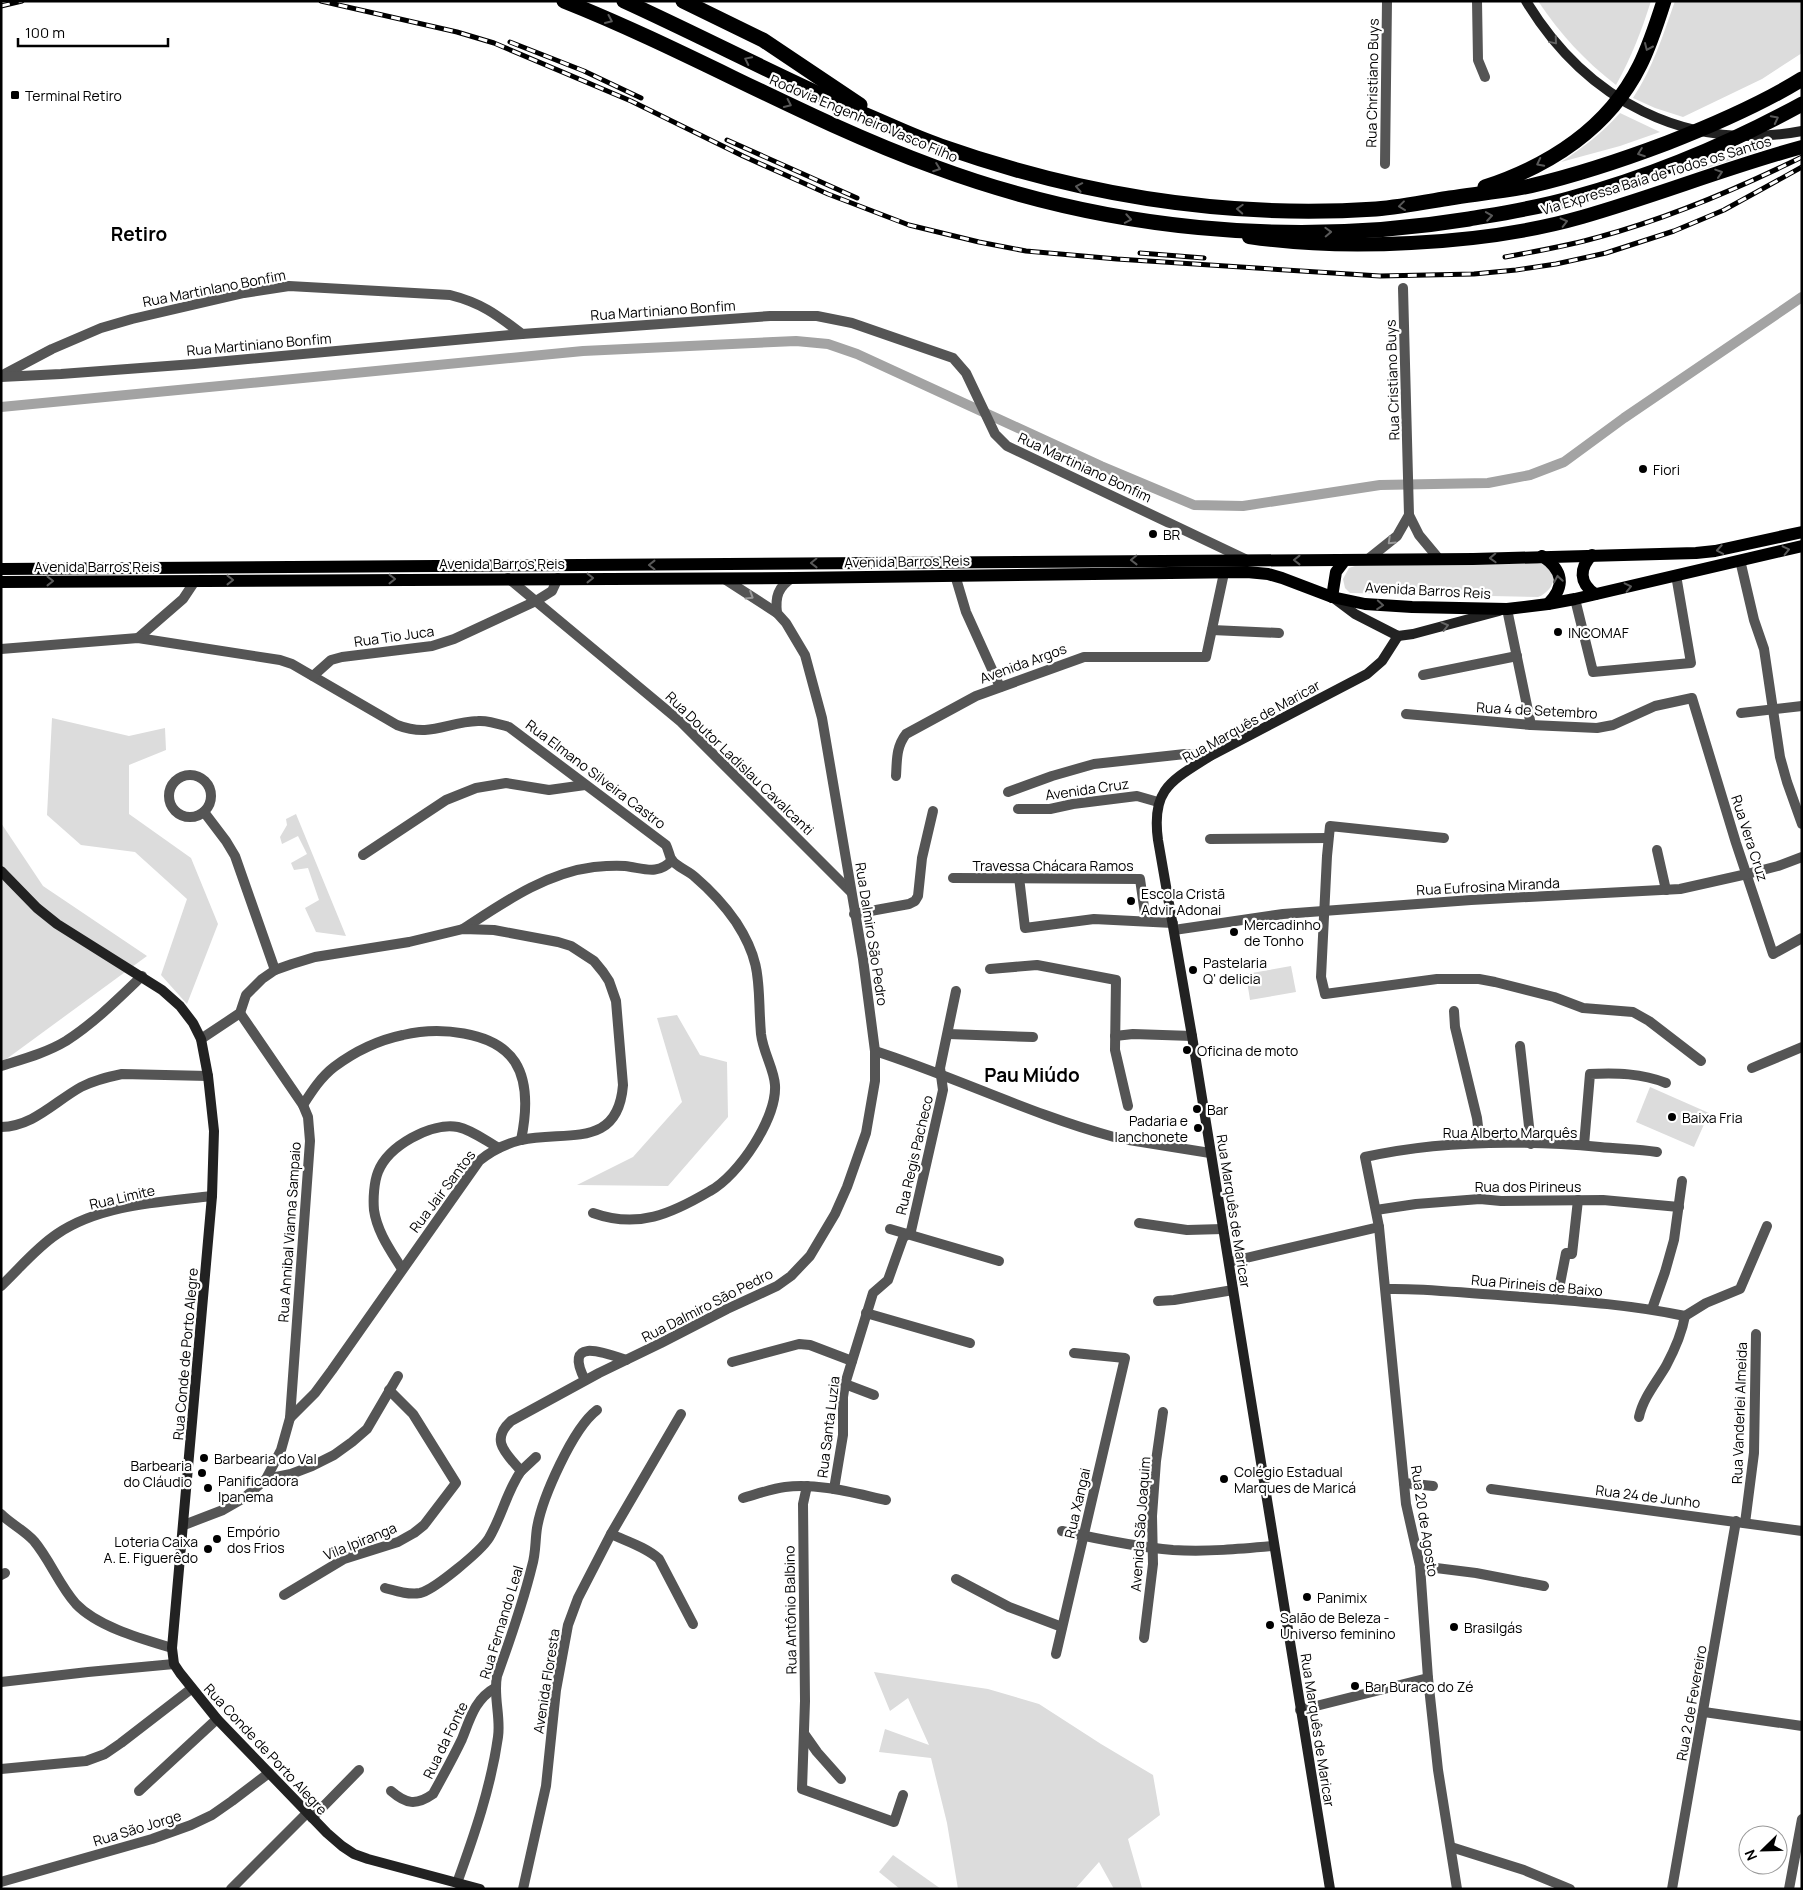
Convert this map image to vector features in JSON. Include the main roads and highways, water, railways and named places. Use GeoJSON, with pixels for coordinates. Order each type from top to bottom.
{"type":"FeatureCollection","features":[{"type":"Feature","properties":{"kind":"highway","name":"Rodovia Engenheiro Vasco Filho"},"geometry":{"type":"LineString","coordinates":[[564,1],[637,33],[809,114],[935,168],[1059,206],[1138,220],[1192,227],[1290,233],[1377,230],[1435,224],[1530,208],[1610,187],[1687,160],[1729,142],[1802,104]]}},
{"type":"Feature","properties":{"kind":"highway","name":"Rodovia Engenheiro Vasco Filho"},"geometry":{"type":"LineString","coordinates":[[624,1],[810,90],[941,146],[1022,173],[1103,191],[1195,206],[1249,210],[1324,211],[1378,208],[1528,186],[1605,166],[1711,125],[1802,79]]}},
{"type":"Feature","properties":{"kind":"highway"},"geometry":{"type":"LineString","coordinates":[[683,1],[763,40],[832,85],[886,124]]}},
{"type":"Feature","properties":{"kind":"highway"},"geometry":{"type":"LineString","coordinates":[[1450,198],[1497,183],[1544,161],[1564,150],[1605,116],[1626,90],[1639,67],[1651,42],[1664,1]]}},
{"type":"Feature","properties":{"kind":"highway","name":"Via Expressa Baía de Todos os Santos"},"geometry":{"type":"LineString","coordinates":[[1192,227],[1290,243],[1326,245],[1460,240],[1517,232],[1582,217],[1802,148]]}},
{"type":"Feature","properties":{"kind":"main road"},"geometry":{"type":"LineString","coordinates":[[1526,1],[1547,34],[1566,55],[1592,80],[1633,108],[1686,128],[1715,134],[1740,136],[1802,131]]}},
{"type":"Feature","properties":{"kind":"main road","name":"Avenida Barros Reis"},"geometry":{"type":"LineString","coordinates":[[1,569],[1439,559],[1715,551],[1802,532]]}},
{"type":"Feature","properties":{"kind":"main road","name":"Avenida Barros Reis"},"geometry":{"type":"LineString","coordinates":[[1,582],[792,578],[1247,572],[1268,574],[1332,596],[1365,604],[1507,609],[1575,599],[1802,546]]}},
{"type":"Feature","properties":{"kind":"main road"},"geometry":{"type":"LineString","coordinates":[[1592,555],[1583,568],[1582,575],[1588,590],[1595,594]]}},
{"type":"Feature","properties":{"kind":"main road"},"geometry":{"type":"LineString","coordinates":[[1542,556],[1552,563],[1560,579],[1560,588],[1556,596],[1548,604]]}},
{"type":"Feature","properties":{"kind":"main road"},"geometry":{"type":"LineString","coordinates":[[1345,560],[1336,572],[1332,596],[1355,614],[1398,636],[1413,634],[1507,609]]}},
{"type":"Feature","properties":{"kind":"main road","name":"Rua Marquês de Maricar"},"geometry":{"type":"LineString","coordinates":[[1330,1889],[1192,1036],[1156,827],[1156,814],[1162,793],[1177,778],[1210,756],[1368,674],[1382,661],[1398,636]]}},
{"type":"Feature","properties":{"kind":"main road","name":"Rua Conde de Porto Alegre"},"geometry":{"type":"LineString","coordinates":[[1,871],[37,908],[57,924],[162,990],[180,1006],[193,1023],[201,1038],[208,1076],[214,1131],[212,1196],[172,1648],[174,1664],[191,1689],[217,1719],[309,1815],[342,1846],[354,1854],[368,1859],[450,1884],[480,1889]]}},
{"type":"Feature","properties":{"kind":"waterway"},"geometry":{"type":"LineString","coordinates":[[1,407],[583,351],[796,341],[828,344],[857,354],[1101,466],[1194,505],[1243,506],[1380,485],[1488,483],[1530,475],[1564,462],[1624,418],[1802,297]]}},
{"type":"Feature","properties":{"kind":"railway"},"geometry":{"type":"LineString","coordinates":[[1,6],[22,1]]}},
{"type":"Feature","properties":{"kind":"railway"},"geometry":{"type":"LineString","coordinates":[[321,1],[457,32],[494,43],[631,101],[743,156],[828,194],[909,225],[1026,251],[1117,259],[1380,276],[1474,274],[1516,270],[1556,264],[1606,253],[1674,231],[1724,210],[1802,167]]}},
{"type":"Feature","properties":{"kind":"railway"},"geometry":{"type":"LineString","coordinates":[[510,42],[584,71],[641,98]]}},
{"type":"Feature","properties":{"kind":"railway"},"geometry":{"type":"LineString","coordinates":[[727,140],[857,198]]}},
{"type":"Feature","properties":{"kind":"railway"},"geometry":{"type":"LineString","coordinates":[[1505,257],[1576,243],[1651,221],[1728,191],[1802,157]]}},
{"type":"Feature","properties":{"kind":"railway"},"geometry":{"type":"LineString","coordinates":[[1140,253],[1204,258]]}},
{"type":"Feature","properties":{"kind":"place","name":"Terminal Retiro"},"geometry":{"type":"Point","coordinates":[15,95]}},
{"type":"Feature","properties":{"kind":"place","name":"Fiori"},"geometry":{"type":"Point","coordinates":[1643,469]}},
{"type":"Feature","properties":{"kind":"place","name":"BR"},"geometry":{"type":"Point","coordinates":[1153,534]}},
{"type":"Feature","properties":{"kind":"place","name":"INCOMAF"},"geometry":{"type":"Point","coordinates":[1558,632]}},
{"type":"Feature","properties":{"kind":"place","name":"Escola Cristã Advir Adonai"},"geometry":{"type":"Point","coordinates":[1131,901]}},
{"type":"Feature","properties":{"kind":"place","name":"Mercadinho de Tonho"},"geometry":{"type":"Point","coordinates":[1234,932]}},
{"type":"Feature","properties":{"kind":"place","name":"Pastelaria Q' delicia"},"geometry":{"type":"Point","coordinates":[1193,970]}},
{"type":"Feature","properties":{"kind":"place","name":"Oficina de moto"},"geometry":{"type":"Point","coordinates":[1187,1050]}},
{"type":"Feature","properties":{"kind":"place","name":"Bar"},"geometry":{"type":"Point","coordinates":[1197,1109]}},
{"type":"Feature","properties":{"kind":"place","name":"Baixa Fria"},"geometry":{"type":"Point","coordinates":[1672,1117]}},
{"type":"Feature","properties":{"kind":"place","name":"Padaria e lanchonete"},"geometry":{"type":"Point","coordinates":[1198,1128]}},
{"type":"Feature","properties":{"kind":"place","name":"Barbearia do Val"},"geometry":{"type":"Point","coordinates":[204,1458]}},
{"type":"Feature","properties":{"kind":"place","name":"Barbearia do Cláudio"},"geometry":{"type":"Point","coordinates":[202,1473]}},
{"type":"Feature","properties":{"kind":"place","name":"Colégio Estadual Marques de Maricá"},"geometry":{"type":"Point","coordinates":[1224,1479]}},
{"type":"Feature","properties":{"kind":"place","name":"Panificadora Ipanema"},"geometry":{"type":"Point","coordinates":[208,1488]}},
{"type":"Feature","properties":{"kind":"place","name":"Empório dos Frios"},"geometry":{"type":"Point","coordinates":[217,1539]}},
{"type":"Feature","properties":{"kind":"place","name":"Loteria Caixa A. E. Figuerêdo"},"geometry":{"type":"Point","coordinates":[208,1549]}},
{"type":"Feature","properties":{"kind":"place","name":"Panimix"},"geometry":{"type":"Point","coordinates":[1307,1597]}},
{"type":"Feature","properties":{"kind":"place","name":"Salão de Beleza - Universo feminino"},"geometry":{"type":"Point","coordinates":[1270,1625]}},
{"type":"Feature","properties":{"kind":"place","name":"Brasilgás"},"geometry":{"type":"Point","coordinates":[1454,1627]}},
{"type":"Feature","properties":{"kind":"place","name":"Bar Buraco do Zé"},"geometry":{"type":"Point","coordinates":[1355,1686]}},
{"type":"Feature","properties":{"kind":"district","name":"Retiro"},"geometry":{"type":"Point","coordinates":[139,234]}},
{"type":"Feature","properties":{"kind":"district","name":"Pau Miúdo"},"geometry":{"type":"Point","coordinates":[1032,1075]}}]}
